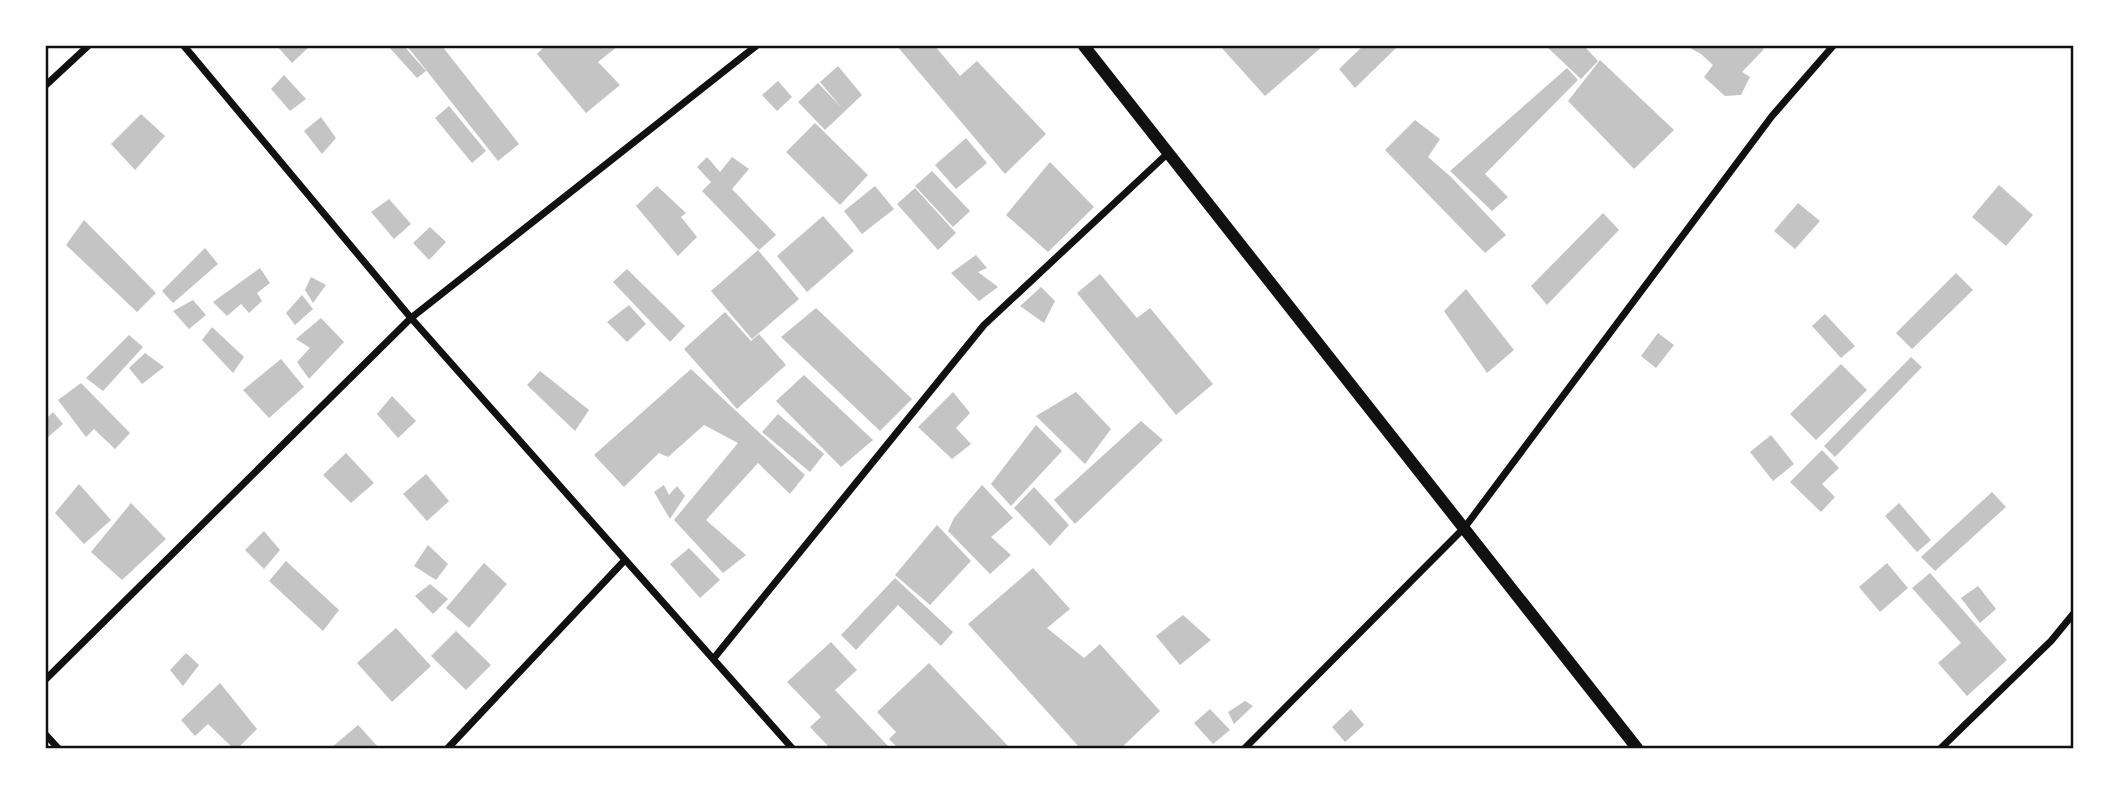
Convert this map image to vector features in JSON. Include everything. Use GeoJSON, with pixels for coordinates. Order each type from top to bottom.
{"type":"FeatureCollection","features":[{"type":"Feature","properties":{"kind":"street"},"geometry":{"type":"LineString","coordinates":[[46,85],[88,46]]}},
{"type":"Feature","properties":{"kind":"street"},"geometry":{"type":"LineString","coordinates":[[184,46],[411,318],[792,748]]}},
{"type":"Feature","properties":{"kind":"street"},"geometry":{"type":"LineString","coordinates":[[46,678],[411,318],[756,46]]}},
{"type":"Feature","properties":{"kind":"street"},"geometry":{"type":"LineString","coordinates":[[1084,46],[1637,748]]}},
{"type":"Feature","properties":{"kind":"street"},"geometry":{"type":"LineString","coordinates":[[1245,748],[1465,527],[1772,116],[1833,46]]}},
{"type":"Feature","properties":{"kind":"street"},"geometry":{"type":"LineString","coordinates":[[714,658],[984,325],[1167,153]]}},
{"type":"Feature","properties":{"kind":"street"},"geometry":{"type":"LineString","coordinates":[[448,748],[624,561]]}},
{"type":"Feature","properties":{"kind":"street"},"geometry":{"type":"LineString","coordinates":[[1941,748],[2051,641],[2074,613]]}},
{"type":"Feature","properties":{"kind":"street"},"geometry":{"type":"LineString","coordinates":[[46,734],[58,748]]}},
{"type":"Feature","properties":{"kind":"building"},"geometry":{"type":"Polygon","coordinates":[[[277,46],[310,46],[292,63],[277,46]]]}},
{"type":"Feature","properties":{"kind":"building"},"geometry":{"type":"Polygon","coordinates":[[[388,46],[404,46],[426,71],[417,78],[388,46]]]}},
{"type":"Feature","properties":{"kind":"building"},"geometry":{"type":"Polygon","coordinates":[[[407,46],[442,46],[519,144],[498,161],[407,46]]]}},
{"type":"Feature","properties":{"kind":"building"},"geometry":{"type":"Polygon","coordinates":[[[545,46],[618,46],[598,62],[620,85],[586,113],[537,54],[545,46]]]}},
{"type":"Feature","properties":{"kind":"building"},"geometry":{"type":"Polygon","coordinates":[[[897,46],[935,46],[960,76],[977,61],[1046,134],[1005,174],[897,46]]]}},
{"type":"Feature","properties":{"kind":"building"},"geometry":{"type":"Polygon","coordinates":[[[1220,46],[1323,46],[1265,96],[1220,46]]]}},
{"type":"Feature","properties":{"kind":"building"},"geometry":{"type":"Polygon","coordinates":[[[1363,46],[1398,46],[1355,88],[1339,69],[1363,46]]]}},
{"type":"Feature","properties":{"kind":"building"},"geometry":{"type":"Polygon","coordinates":[[[1546,46],[1584,46],[1598,61],[1581,79],[1546,46]]]}},
{"type":"Feature","properties":{"kind":"building"},"geometry":{"type":"Polygon","coordinates":[[[1686,46],[1759,46],[1764,49],[1742,72],[1750,77],[1741,95],[1725,96],[1704,77],[1713,65],[1686,46]]]}},
{"type":"Feature","properties":{"kind":"building"},"geometry":{"type":"Polygon","coordinates":[[[1600,60],[1674,130],[1634,169],[1568,101],[1600,60]]]}},
{"type":"Feature","properties":{"kind":"building"},"geometry":{"type":"Polygon","coordinates":[[[838,66],[862,95],[825,130],[798,102],[818,83],[841,107],[820,82],[838,66]]]}},
{"type":"Feature","properties":{"kind":"building"},"geometry":{"type":"Polygon","coordinates":[[[1567,68],[1578,80],[1485,174],[1508,197],[1492,211],[1450,171],[1567,68]]]}},
{"type":"Feature","properties":{"kind":"building"},"geometry":{"type":"Polygon","coordinates":[[[284,75],[306,99],[290,111],[271,89],[284,75]]]}},
{"type":"Feature","properties":{"kind":"building"},"geometry":{"type":"Polygon","coordinates":[[[778,81],[792,97],[777,111],[762,95],[778,81]]]}},
{"type":"Feature","properties":{"kind":"building"},"geometry":{"type":"Polygon","coordinates":[[[449,106],[486,151],[472,163],[435,118],[449,106]]]}},
{"type":"Feature","properties":{"kind":"building"},"geometry":{"type":"Polygon","coordinates":[[[141,114],[165,136],[135,170],[111,144],[141,114]]]}},
{"type":"Feature","properties":{"kind":"building"},"geometry":{"type":"Polygon","coordinates":[[[321,117],[336,138],[322,154],[304,131],[321,117]]]}},
{"type":"Feature","properties":{"kind":"building"},"geometry":{"type":"Polygon","coordinates":[[[1415,120],[1440,139],[1428,157],[1451,177],[1506,235],[1485,253],[1385,150],[1415,120]]]}},
{"type":"Feature","properties":{"kind":"building"},"geometry":{"type":"Polygon","coordinates":[[[815,123],[868,175],[840,205],[786,152],[815,123]]]}},
{"type":"Feature","properties":{"kind":"building"},"geometry":{"type":"Polygon","coordinates":[[[966,138],[987,163],[956,189],[935,165],[966,138]]]}},
{"type":"Feature","properties":{"kind":"building"},"geometry":{"type":"Polygon","coordinates":[[[707,157],[720,172],[732,157],[749,169],[732,189],[776,235],[759,250],[702,191],[711,182],[697,167],[707,157]]]}},
{"type":"Feature","properties":{"kind":"building"},"geometry":{"type":"Polygon","coordinates":[[[1050,162],[1094,207],[1048,252],[1006,215],[1050,162]]]}},
{"type":"Feature","properties":{"kind":"building"},"geometry":{"type":"Polygon","coordinates":[[[932,171],[970,211],[953,227],[915,186],[932,171]]]}},
{"type":"Feature","properties":{"kind":"building"},"geometry":{"type":"Polygon","coordinates":[[[1999,185],[2033,215],[2006,246],[1972,217],[1999,185]]]}},
{"type":"Feature","properties":{"kind":"building"},"geometry":{"type":"Polygon","coordinates":[[[657,186],[686,213],[681,217],[697,237],[678,256],[636,206],[657,186]]]}},
{"type":"Feature","properties":{"kind":"building"},"geometry":{"type":"Polygon","coordinates":[[[875,186],[894,209],[862,234],[844,211],[875,186]]]}},
{"type":"Feature","properties":{"kind":"building"},"geometry":{"type":"Polygon","coordinates":[[[915,188],[956,233],[938,250],[897,204],[915,188]]]}},
{"type":"Feature","properties":{"kind":"building"},"geometry":{"type":"Polygon","coordinates":[[[389,199],[411,224],[394,239],[371,212],[389,199]]]}},
{"type":"Feature","properties":{"kind":"building"},"geometry":{"type":"Polygon","coordinates":[[[1798,203],[1820,221],[1795,249],[1774,231],[1798,203]]]}},
{"type":"Feature","properties":{"kind":"building"},"geometry":{"type":"Polygon","coordinates":[[[1603,213],[1619,230],[1547,305],[1531,286],[1603,213]]]}},
{"type":"Feature","properties":{"kind":"building"},"geometry":{"type":"Polygon","coordinates":[[[823,216],[854,251],[807,292],[777,256],[823,216]]]}},
{"type":"Feature","properties":{"kind":"building"},"geometry":{"type":"Polygon","coordinates":[[[84,220],[156,293],[137,312],[66,245],[84,220]]]}},
{"type":"Feature","properties":{"kind":"building"},"geometry":{"type":"Polygon","coordinates":[[[430,227],[446,242],[429,260],[413,243],[430,227]]]}},
{"type":"Feature","properties":{"kind":"building"},"geometry":{"type":"Polygon","coordinates":[[[205,248],[218,264],[173,303],[162,291],[205,248]]]}},
{"type":"Feature","properties":{"kind":"building"},"geometry":{"type":"Polygon","coordinates":[[[758,250],[799,299],[752,339],[711,291],[758,250]]]}},
{"type":"Feature","properties":{"kind":"building"},"geometry":{"type":"Polygon","coordinates":[[[976,255],[987,268],[978,272],[998,287],[979,301],[951,273],[976,255]]]}},
{"type":"Feature","properties":{"kind":"building"},"geometry":{"type":"Polygon","coordinates":[[[260,268],[270,283],[257,293],[262,301],[249,313],[241,304],[227,316],[213,302],[260,268]]]}},
{"type":"Feature","properties":{"kind":"building"},"geometry":{"type":"Polygon","coordinates":[[[627,269],[685,326],[670,342],[613,282],[627,269]]]}},
{"type":"Feature","properties":{"kind":"building"},"geometry":{"type":"Polygon","coordinates":[[[1956,273],[1973,290],[1912,349],[1896,333],[1956,273]]]}},
{"type":"Feature","properties":{"kind":"building"},"geometry":{"type":"Polygon","coordinates":[[[1100,274],[1137,318],[1150,308],[1213,384],[1176,415],[1077,293],[1100,274]]]}},
{"type":"Feature","properties":{"kind":"building"},"geometry":{"type":"Polygon","coordinates":[[[311,277],[326,285],[313,303],[305,290],[311,277]]]}},
{"type":"Feature","properties":{"kind":"building"},"geometry":{"type":"Polygon","coordinates":[[[1041,287],[1055,301],[1044,323],[1020,306],[1041,287]]]}},
{"type":"Feature","properties":{"kind":"building"},"geometry":{"type":"Polygon","coordinates":[[[1466,289],[1514,350],[1487,373],[1444,311],[1466,289]]]}},
{"type":"Feature","properties":{"kind":"building"},"geometry":{"type":"Polygon","coordinates":[[[302,295],[313,309],[295,325],[286,313],[302,295]]]}},
{"type":"Feature","properties":{"kind":"building"},"geometry":{"type":"Polygon","coordinates":[[[193,300],[206,315],[189,329],[173,311],[193,300]]]}},
{"type":"Feature","properties":{"kind":"building"},"geometry":{"type":"Polygon","coordinates":[[[629,305],[646,324],[627,342],[607,322],[629,305]]]}},
{"type":"Feature","properties":{"kind":"building"},"geometry":{"type":"Polygon","coordinates":[[[816,308],[912,399],[880,431],[781,337],[816,308]]]}},
{"type":"Feature","properties":{"kind":"building"},"geometry":{"type":"Polygon","coordinates":[[[725,312],[751,341],[759,334],[786,365],[737,409],[684,349],[725,312]]]}},
{"type":"Feature","properties":{"kind":"building"},"geometry":{"type":"Polygon","coordinates":[[[1825,314],[1855,346],[1841,358],[1812,326],[1825,314]]]}},
{"type":"Feature","properties":{"kind":"building"},"geometry":{"type":"Polygon","coordinates":[[[321,318],[344,342],[309,379],[297,362],[310,348],[296,339],[321,318]]]}},
{"type":"Feature","properties":{"kind":"building"},"geometry":{"type":"Polygon","coordinates":[[[212,327],[244,357],[233,373],[202,340],[212,327]]]}},
{"type":"Feature","properties":{"kind":"building"},"geometry":{"type":"Polygon","coordinates":[[[1658,333],[1674,345],[1656,368],[1641,356],[1658,333]]]}},
{"type":"Feature","properties":{"kind":"building"},"geometry":{"type":"Polygon","coordinates":[[[129,335],[143,347],[103,391],[86,378],[129,335]]]}},
{"type":"Feature","properties":{"kind":"building"},"geometry":{"type":"Polygon","coordinates":[[[145,353],[164,367],[142,384],[129,368],[145,353]]]}},
{"type":"Feature","properties":{"kind":"building"},"geometry":{"type":"Polygon","coordinates":[[[1911,357],[1922,367],[1835,457],[1824,446],[1911,357]]]}},
{"type":"Feature","properties":{"kind":"building"},"geometry":{"type":"Polygon","coordinates":[[[281,359],[304,387],[269,418],[243,390],[281,359]]]}},
{"type":"Feature","properties":{"kind":"building"},"geometry":{"type":"Polygon","coordinates":[[[1841,364],[1867,390],[1816,440],[1790,414],[1841,364]]]}},
{"type":"Feature","properties":{"kind":"building"},"geometry":{"type":"Polygon","coordinates":[[[691,369],[805,475],[790,494],[758,463],[706,520],[746,555],[723,573],[674,520],[738,443],[704,425],[668,457],[659,453],[624,487],[594,455],[691,369]]]}},
{"type":"Feature","properties":{"kind":"building"},"geometry":{"type":"Polygon","coordinates":[[[540,371],[589,410],[575,431],[527,385],[540,371]]]}},
{"type":"Feature","properties":{"kind":"building"},"geometry":{"type":"Polygon","coordinates":[[[804,375],[873,440],[841,467],[776,401],[804,375]]]}},
{"type":"Feature","properties":{"kind":"building"},"geometry":{"type":"Polygon","coordinates":[[[81,383],[130,433],[115,449],[94,429],[86,437],[58,400],[81,383]]]}},
{"type":"Feature","properties":{"kind":"building"},"geometry":{"type":"Polygon","coordinates":[[[953,392],[970,413],[956,428],[971,444],[952,459],[918,427],[953,392]]]}},
{"type":"Feature","properties":{"kind":"building"},"geometry":{"type":"Polygon","coordinates":[[[1076,392],[1111,429],[1085,464],[1036,416],[1076,392]]]}},
{"type":"Feature","properties":{"kind":"building"},"geometry":{"type":"Polygon","coordinates":[[[392,396],[416,421],[398,438],[377,414],[392,396]]]}},
{"type":"Feature","properties":{"kind":"building"},"geometry":{"type":"Polygon","coordinates":[[[53,412],[63,424],[47,438],[46,419],[53,412]]]}},
{"type":"Feature","properties":{"kind":"building"},"geometry":{"type":"Polygon","coordinates":[[[778,414],[824,454],[810,472],[762,432],[778,414]]]}},
{"type":"Feature","properties":{"kind":"building"},"geometry":{"type":"Polygon","coordinates":[[[1141,421],[1163,440],[1075,524],[1054,500],[1141,421]]]}},
{"type":"Feature","properties":{"kind":"building"},"geometry":{"type":"Polygon","coordinates":[[[1036,425],[1062,451],[1011,506],[991,484],[1036,425]]]}},
{"type":"Feature","properties":{"kind":"building"},"geometry":{"type":"Polygon","coordinates":[[[1771,435],[1794,464],[1773,481],[1750,452],[1771,435]]]}},
{"type":"Feature","properties":{"kind":"building"},"geometry":{"type":"Polygon","coordinates":[[[1822,450],[1839,468],[1822,484],[1835,497],[1821,512],[1790,482],[1822,450]]]}},
{"type":"Feature","properties":{"kind":"building"},"geometry":{"type":"Polygon","coordinates":[[[346,453],[374,483],[351,503],[323,475],[346,453]]]}},
{"type":"Feature","properties":{"kind":"building"},"geometry":{"type":"Polygon","coordinates":[[[426,474],[449,501],[427,521],[403,494],[426,474]]]}},
{"type":"Feature","properties":{"kind":"building"},"geometry":{"type":"Polygon","coordinates":[[[79,484],[111,520],[84,544],[55,513],[79,484]]]}},
{"type":"Feature","properties":{"kind":"building"},"geometry":{"type":"Polygon","coordinates":[[[664,485],[669,495],[677,486],[685,496],[670,519],[654,492],[664,485]]]}},
{"type":"Feature","properties":{"kind":"building"},"geometry":{"type":"Polygon","coordinates":[[[982,485],[1013,518],[991,537],[1011,555],[990,574],[948,531],[954,518],[982,485]]]}},
{"type":"Feature","properties":{"kind":"building"},"geometry":{"type":"Polygon","coordinates":[[[1034,487],[1069,525],[1050,546],[1014,508],[1034,487]]]}},
{"type":"Feature","properties":{"kind":"building"},"geometry":{"type":"Polygon","coordinates":[[[1992,492],[2006,507],[1935,571],[1921,557],[1992,492]]]}},
{"type":"Feature","properties":{"kind":"building"},"geometry":{"type":"Polygon","coordinates":[[[131,503],[166,539],[122,580],[91,552],[131,503]]]}},
{"type":"Feature","properties":{"kind":"building"},"geometry":{"type":"Polygon","coordinates":[[[1899,503],[1931,540],[1917,552],[1885,516],[1899,503]]]}},
{"type":"Feature","properties":{"kind":"building"},"geometry":{"type":"Polygon","coordinates":[[[937,525],[971,561],[930,605],[895,575],[937,525]]]}},
{"type":"Feature","properties":{"kind":"building"},"geometry":{"type":"Polygon","coordinates":[[[264,531],[280,550],[264,569],[245,550],[264,531]]]}},
{"type":"Feature","properties":{"kind":"building"},"geometry":{"type":"Polygon","coordinates":[[[428,545],[448,564],[436,580],[414,566],[428,545]]]}},
{"type":"Feature","properties":{"kind":"building"},"geometry":{"type":"Polygon","coordinates":[[[689,548],[720,580],[700,598],[670,564],[689,548]]]}},
{"type":"Feature","properties":{"kind":"building"},"geometry":{"type":"Polygon","coordinates":[[[286,561],[339,610],[323,631],[269,581],[286,561]]]}},
{"type":"Feature","properties":{"kind":"building"},"geometry":{"type":"Polygon","coordinates":[[[484,563],[507,584],[469,628],[446,608],[484,563]]]}},
{"type":"Feature","properties":{"kind":"building"},"geometry":{"type":"Polygon","coordinates":[[[1887,563],[1908,588],[1880,612],[1859,587],[1887,563]]]}},
{"type":"Feature","properties":{"kind":"building"},"geometry":{"type":"Polygon","coordinates":[[[1033,568],[1070,609],[1047,628],[1084,658],[1100,644],[1160,711],[1121,748],[1080,748],[968,624],[1033,568]]]}},
{"type":"Feature","properties":{"kind":"building"},"geometry":{"type":"Polygon","coordinates":[[[1930,573],[2007,660],[1967,696],[1938,663],[1961,643],[1912,588],[1930,573]]]}},
{"type":"Feature","properties":{"kind":"building"},"geometry":{"type":"Polygon","coordinates":[[[895,578],[953,632],[941,646],[898,605],[856,650],[841,635],[895,578]]]}},
{"type":"Feature","properties":{"kind":"building"},"geometry":{"type":"Polygon","coordinates":[[[430,584],[448,599],[433,614],[415,596],[430,584]]]}},
{"type":"Feature","properties":{"kind":"building"},"geometry":{"type":"Polygon","coordinates":[[[1978,586],[1996,609],[1980,623],[1961,598],[1978,586]]]}},
{"type":"Feature","properties":{"kind":"building"},"geometry":{"type":"Polygon","coordinates":[[[1183,615],[1211,640],[1180,665],[1156,636],[1183,615]]]}},
{"type":"Feature","properties":{"kind":"building"},"geometry":{"type":"Polygon","coordinates":[[[396,628],[431,666],[392,702],[357,663],[396,628]]]}},
{"type":"Feature","properties":{"kind":"building"},"geometry":{"type":"Polygon","coordinates":[[[456,631],[491,665],[466,690],[431,656],[456,631]]]}},
{"type":"Feature","properties":{"kind":"building"},"geometry":{"type":"Polygon","coordinates":[[[831,642],[857,670],[835,690],[890,748],[830,748],[810,727],[821,717],[787,682],[831,642]]]}},
{"type":"Feature","properties":{"kind":"building"},"geometry":{"type":"Polygon","coordinates":[[[186,653],[199,665],[183,686],[170,670],[186,653]]]}},
{"type":"Feature","properties":{"kind":"building"},"geometry":{"type":"Polygon","coordinates":[[[929,663],[1010,748],[898,748],[889,739],[896,732],[877,712],[929,663]]]}},
{"type":"Feature","properties":{"kind":"building"},"geometry":{"type":"Polygon","coordinates":[[[220,683],[257,729],[238,748],[233,748],[208,724],[195,736],[181,720],[220,683]]]}},
{"type":"Feature","properties":{"kind":"building"},"geometry":{"type":"Polygon","coordinates":[[[1245,701],[1253,706],[1234,724],[1228,712],[1245,701]]]}},
{"type":"Feature","properties":{"kind":"building"},"geometry":{"type":"Polygon","coordinates":[[[1210,709],[1230,730],[1213,744],[1194,723],[1210,709]]]}},
{"type":"Feature","properties":{"kind":"building"},"geometry":{"type":"Polygon","coordinates":[[[1351,709],[1364,725],[1345,742],[1332,727],[1351,709]]]}},
{"type":"Feature","properties":{"kind":"building"},"geometry":{"type":"Polygon","coordinates":[[[358,725],[379,748],[331,748],[358,725]]]}}]}
